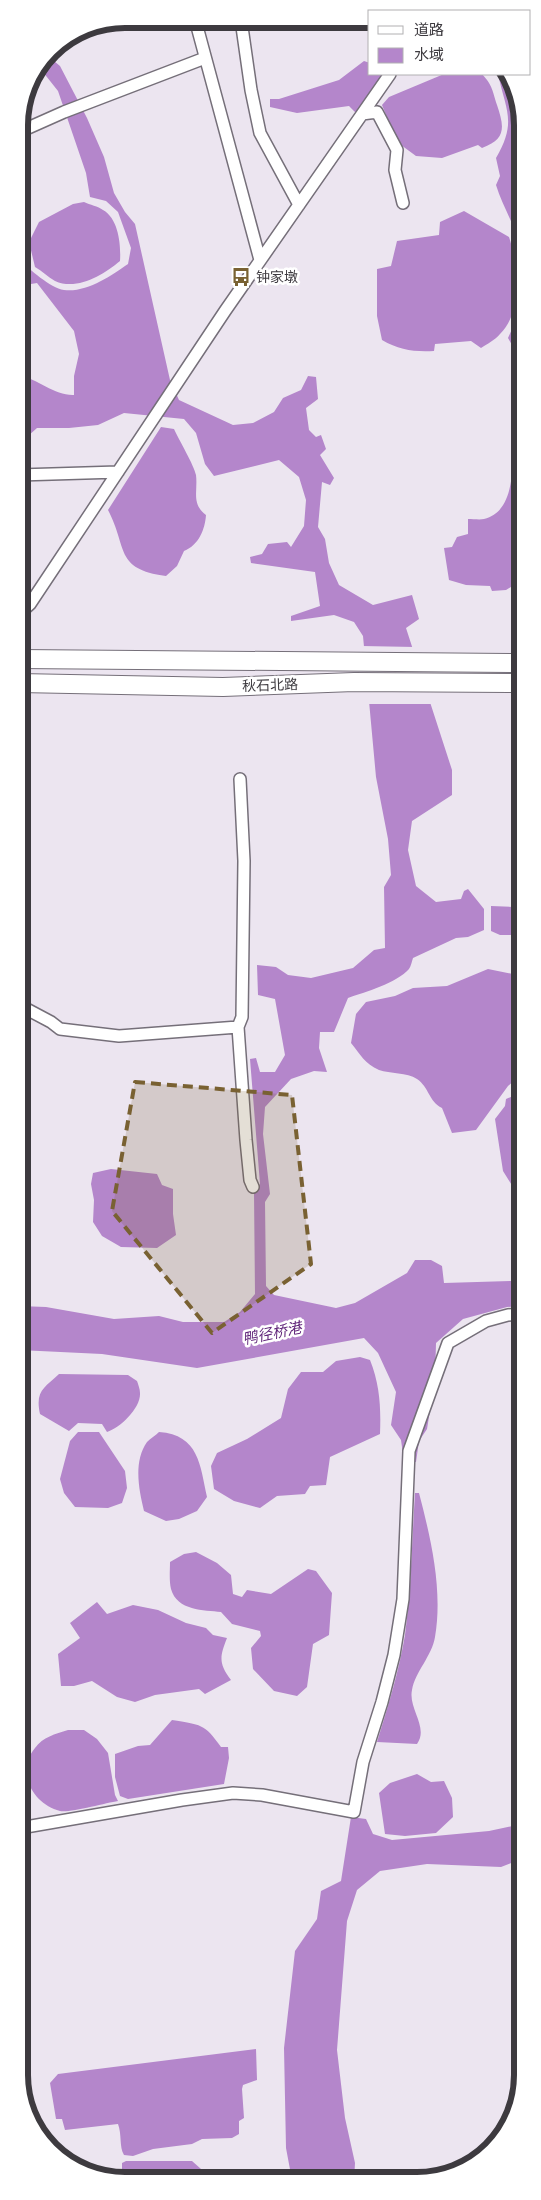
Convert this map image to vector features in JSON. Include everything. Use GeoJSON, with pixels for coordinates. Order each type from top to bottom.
{"type":"FeatureCollection","features":[{"type":"Feature","properties":{"kind":"main road","name":"秋石北路"},"geometry":{"type":"LineString","coordinates":[[28,659],[514,662]]}},
{"type":"Feature","properties":{"kind":"main road","name":"秋石北路"},"geometry":{"type":"LineString","coordinates":[[28,683],[223,687],[354,682],[514,683]]}},
{"type":"Feature","properties":{"kind":"street"},"geometry":{"type":"LineString","coordinates":[[197,28],[260,260]]}},
{"type":"Feature","properties":{"kind":"street"},"geometry":{"type":"LineString","coordinates":[[242,28],[251,90],[260,133],[299,204]]}},
{"type":"Feature","properties":{"kind":"street"},"geometry":{"type":"LineString","coordinates":[[28,128],[64,112],[205,58]]}},
{"type":"Feature","properties":{"kind":"street"},"geometry":{"type":"LineString","coordinates":[[28,606],[260,260],[389,75]]}},
{"type":"Feature","properties":{"kind":"street"},"geometry":{"type":"LineString","coordinates":[[362,114],[377,112],[397,150],[395,170],[403,203]]}},
{"type":"Feature","properties":{"kind":"street"},"geometry":{"type":"LineString","coordinates":[[28,475],[118,472]]}},
{"type":"Feature","properties":{"kind":"street"},"geometry":{"type":"LineString","coordinates":[[240,779],[244,861],[242,1017],[238,1027],[246,1140],[250,1180],[253,1187]]}},
{"type":"Feature","properties":{"kind":"street"},"geometry":{"type":"LineString","coordinates":[[28,1010],[51,1022],[60,1029],[119,1036],[238,1027]]}},
{"type":"Feature","properties":{"kind":"street"},"geometry":{"type":"LineString","coordinates":[[28,1827],[232,1793],[262,1795],[354,1812],[363,1762],[382,1702],[394,1655],[402,1599],[409,1451],[448,1343],[486,1321],[513,1315]]}},
{"type":"Feature","properties":{"kind":"highlighted area"},"geometry":{"type":"Polygon","coordinates":[[[135,1082],[292,1095],[311,1264],[212,1333],[112,1211],[135,1082]]]}},
{"type":"Feature","properties":{"kind":"water","name":"鸭径桥港"},"geometry":{"type":"Polygon","coordinates":[[[53,60],[60,66],[87,118],[104,157],[114,193],[125,212],[135,224],[170,380],[179,400],[233,425],[253,423],[274,412],[283,398],[301,390],[308,376],[316,377],[318,399],[306,408],[309,430],[316,437],[321,435],[326,449],[320,455],[334,478],[330,485],[322,482],[318,527],[325,539],[329,563],[339,585],[373,605],[412,595],[419,619],[406,628],[452,770],[452,795],[412,821],[408,850],[416,886],[436,902],[461,899],[464,891],[468,889],[484,909],[484,930],[468,937],[456,938],[413,958],[409,969],[397,979],[348,998],[334,1032],[320,1032],[319,1048],[327,1072],[314,1071],[291,1079],[265,1107],[263,1134],[270,1194],[265,1202],[266,1286],[274,1295],[336,1308],[355,1303],[407,1273],[415,1260],[431,1260],[442,1266],[444,1283],[513,1280],[513,1307],[463,1319],[436,1343],[435,1380],[427,1429],[419,1441],[416,1462],[404,1461],[401,1440],[391,1425],[396,1392],[378,1353],[364,1338],[197,1368],[102,1354],[28,1350],[28,1306],[46,1307],[114,1319],[159,1316],[183,1322],[224,1322],[240,1312],[255,1294],[254,1193],[260,1184],[250,1059],[256,1058],[260,1072],[275,1072],[285,1055],[275,999],[258,995],[257,965],[276,967],[288,975],[311,978],[353,968],[374,950],[385,948],[384,887],[391,875],[388,839],[376,777],[363,636],[354,622],[334,615],[291,621],[291,616],[320,606],[315,572],[251,563],[250,557],[262,554],[268,544],[287,542],[291,547],[304,526],[306,500],[299,477],[279,460],[214,476],[205,464],[196,433],[184,419],[124,413],[98,425],[69,428],[37,428],[28,436],[28,378],[60,393],[74,395],[74,376],[79,354],[74,331],[37,283],[28,284],[28,268],[58,289],[81,289],[98,283],[128,264],[131,248],[118,212],[106,201],[90,197],[86,173],[58,91],[43,73],[53,60]]]}},
{"type":"Feature","properties":{"kind":"water"},"geometry":{"type":"Polygon","coordinates":[[[364,61],[368,62],[368,75],[385,75],[356,113],[349,106],[297,113],[270,107],[270,99],[279,99],[339,80],[364,61]]]}},
{"type":"Feature","properties":{"kind":"water"},"geometry":{"type":"Polygon","coordinates":[[[442,75],[483,75],[493,92],[501,119],[502,131],[496,140],[482,148],[478,145],[442,158],[416,156],[397,142],[382,105],[389,97],[442,75]]]}},
{"type":"Feature","properties":{"kind":"water"},"geometry":{"type":"Polygon","coordinates":[[[498,75],[506,88],[513,112],[514,230],[496,185],[500,176],[496,158],[506,135],[508,125],[498,75]]]}},
{"type":"Feature","properties":{"kind":"water"},"geometry":{"type":"Polygon","coordinates":[[[84,202],[101,209],[113,220],[118,233],[120,261],[89,280],[81,283],[63,284],[55,281],[35,267],[29,242],[39,222],[73,204],[84,202]]]}},
{"type":"Feature","properties":{"kind":"water"},"geometry":{"type":"Polygon","coordinates":[[[464,211],[509,237],[514,256],[514,305],[512,313],[507,325],[500,334],[481,348],[471,341],[435,344],[434,351],[413,351],[394,346],[382,340],[377,316],[377,269],[391,266],[397,241],[439,235],[440,222],[464,211]]]}},
{"type":"Feature","properties":{"kind":"water"},"geometry":{"type":"Polygon","coordinates":[[[514,325],[514,359],[511,355],[512,345],[508,338],[514,325]]]}},
{"type":"Feature","properties":{"kind":"water"},"geometry":{"type":"Polygon","coordinates":[[[161,427],[174,429],[186,452],[196,475],[198,506],[206,515],[203,531],[197,541],[184,551],[177,566],[166,576],[149,573],[130,562],[121,546],[108,510],[161,427]]]}},
{"type":"Feature","properties":{"kind":"water"},"geometry":{"type":"Polygon","coordinates":[[[512,474],[514,474],[514,585],[506,590],[492,591],[490,586],[466,585],[449,580],[444,548],[452,547],[457,537],[468,534],[468,519],[484,519],[497,512],[502,507],[510,488],[512,474]]]}},
{"type":"Feature","properties":{"kind":"water"},"geometry":{"type":"Polygon","coordinates":[[[491,906],[513,907],[514,935],[500,935],[491,931],[491,906]]]}},
{"type":"Feature","properties":{"kind":"water"},"geometry":{"type":"Polygon","coordinates":[[[488,969],[514,975],[514,1081],[476,1130],[452,1133],[442,1108],[434,1102],[421,1082],[408,1075],[379,1070],[370,1065],[351,1043],[356,1014],[366,1002],[395,996],[413,988],[447,986],[488,969]]]}},
{"type":"Feature","properties":{"kind":"water"},"geometry":{"type":"Polygon","coordinates":[[[514,1096],[513,1189],[503,1171],[495,1119],[505,1106],[506,1099],[514,1096]]]}},
{"type":"Feature","properties":{"kind":"water"},"geometry":{"type":"Polygon","coordinates":[[[111,1169],[157,1174],[162,1185],[173,1189],[173,1214],[176,1235],[157,1248],[121,1247],[102,1236],[93,1222],[94,1200],[91,1184],[93,1173],[111,1169]]]}},
{"type":"Feature","properties":{"kind":"water"},"geometry":{"type":"Polygon","coordinates":[[[360,1357],[370,1360],[376,1378],[380,1406],[380,1434],[330,1457],[326,1485],[310,1486],[305,1494],[277,1496],[260,1508],[234,1501],[214,1489],[211,1466],[217,1453],[247,1439],[281,1418],[288,1389],[301,1372],[323,1372],[336,1361],[360,1357]]]}},
{"type":"Feature","properties":{"kind":"water"},"geometry":{"type":"Polygon","coordinates":[[[59,1374],[128,1375],[137,1381],[140,1391],[137,1405],[129,1417],[107,1432],[102,1424],[78,1423],[69,1431],[40,1414],[40,1395],[45,1387],[59,1374]]]}},
{"type":"Feature","properties":{"kind":"water"},"geometry":{"type":"Polygon","coordinates":[[[78,1432],[99,1432],[125,1471],[127,1488],[122,1503],[108,1508],[75,1507],[64,1493],[60,1479],[70,1441],[78,1432]]]}},
{"type":"Feature","properties":{"kind":"water"},"geometry":{"type":"Polygon","coordinates":[[[159,1432],[172,1434],[190,1445],[199,1463],[207,1497],[197,1511],[179,1519],[166,1521],[144,1511],[138,1476],[143,1450],[147,1442],[159,1432]]]}},
{"type":"Feature","properties":{"kind":"water"},"geometry":{"type":"Polygon","coordinates":[[[415,1493],[419,1493],[428,1528],[438,1601],[433,1644],[416,1677],[412,1690],[413,1704],[420,1724],[420,1738],[417,1744],[377,1742],[405,1635],[415,1493]]]}},
{"type":"Feature","properties":{"kind":"water"},"geometry":{"type":"Polygon","coordinates":[[[196,1552],[217,1563],[231,1575],[233,1594],[242,1597],[247,1590],[271,1594],[308,1569],[316,1571],[332,1593],[329,1635],[313,1644],[307,1687],[297,1696],[274,1691],[253,1669],[251,1648],[261,1636],[260,1631],[232,1624],[221,1612],[192,1608],[179,1602],[174,1596],[170,1586],[170,1562],[184,1554],[196,1552]]]}},
{"type":"Feature","properties":{"kind":"water"},"geometry":{"type":"Polygon","coordinates":[[[97,1602],[107,1614],[133,1605],[158,1610],[186,1623],[206,1628],[213,1635],[227,1638],[222,1655],[222,1664],[231,1680],[205,1694],[199,1689],[155,1695],[135,1702],[117,1697],[92,1681],[74,1686],[61,1686],[58,1654],[80,1638],[70,1623],[97,1602]]]}},
{"type":"Feature","properties":{"kind":"water"},"geometry":{"type":"Polygon","coordinates":[[[172,1720],[201,1726],[210,1733],[221,1747],[228,1747],[229,1758],[224,1784],[128,1799],[120,1796],[115,1777],[115,1754],[138,1746],[150,1745],[172,1720]]]}},
{"type":"Feature","properties":{"kind":"water"},"geometry":{"type":"Polygon","coordinates":[[[68,1730],[84,1730],[97,1739],[108,1753],[115,1795],[118,1801],[65,1811],[60,1811],[42,1802],[30,1786],[28,1762],[35,1748],[50,1736],[68,1730]]]}},
{"type":"Feature","properties":{"kind":"water"},"geometry":{"type":"Polygon","coordinates":[[[417,1774],[431,1782],[444,1781],[452,1798],[453,1817],[436,1833],[405,1836],[385,1834],[379,1793],[390,1783],[417,1774]]]}},
{"type":"Feature","properties":{"kind":"water"},"geometry":{"type":"Polygon","coordinates":[[[351,1817],[366,1819],[373,1834],[392,1840],[489,1831],[513,1826],[513,1862],[501,1867],[427,1864],[380,1871],[357,1890],[347,1921],[337,2050],[345,2118],[355,2163],[354,2172],[290,2172],[286,2148],[284,2048],[295,1951],[317,1919],[321,1891],[341,1881],[351,1817]]]}},
{"type":"Feature","properties":{"kind":"water"},"geometry":{"type":"Polygon","coordinates":[[[256,2049],[257,2080],[243,2085],[244,2118],[239,2121],[239,2134],[232,2138],[202,2139],[192,2144],[153,2149],[133,2156],[124,2155],[122,2152],[118,2124],[65,2130],[62,2119],[56,2119],[50,2083],[58,2074],[256,2049]]]}},
{"type":"Feature","properties":{"kind":"water"},"geometry":{"type":"Polygon","coordinates":[[[126,2161],[192,2161],[201,2169],[214,2172],[122,2172],[122,2163],[126,2161]]]}},
{"type":"Feature","properties":{"kind":"pier"},"geometry":{"type":"Polygon","coordinates":[[[362,646],[415,647],[433,704],[367,704],[362,646]]]}},
{"type":"Feature","properties":{"kind":"place","name":"钟家墩"},"geometry":{"type":"Point","coordinates":[241,277]}}]}
